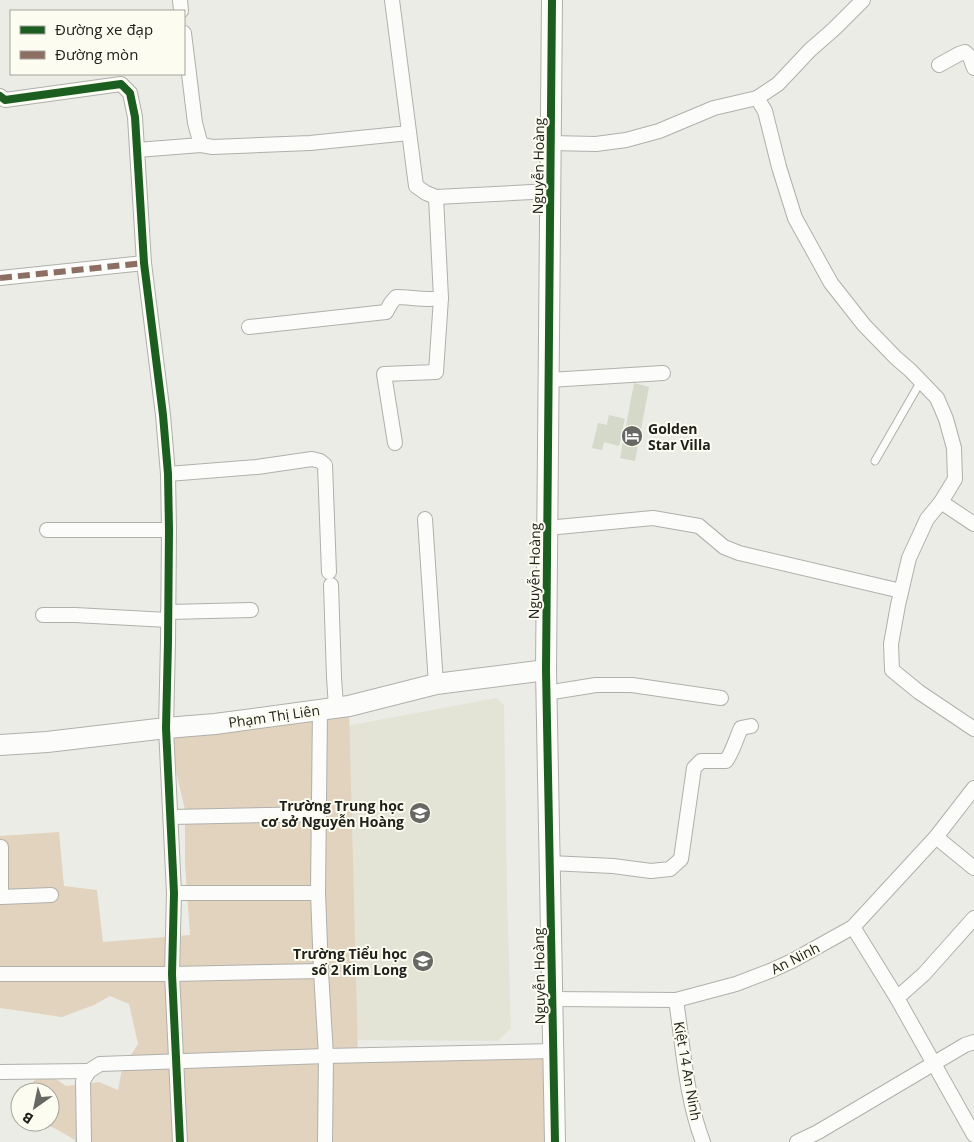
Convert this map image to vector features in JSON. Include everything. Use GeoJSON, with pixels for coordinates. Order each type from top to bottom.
{"type":"FeatureCollection","features":[{"type":"Feature","properties":{"kind":"street"},"geometry":{"type":"LineString","coordinates":[[392,0],[416,186],[436,197],[551,191]]}},
{"type":"Feature","properties":{"kind":"street","name":"Nguyễn Hoàng"},"geometry":{"type":"LineString","coordinates":[[552,0],[546,693],[555,1142]]}},
{"type":"Feature","properties":{"kind":"street"},"geometry":{"type":"LineString","coordinates":[[551,143],[596,144],[626,140],[659,131],[714,108],[757,98],[778,84],[810,50],[863,0]]}},
{"type":"Feature","properties":{"kind":"street"},"geometry":{"type":"LineString","coordinates":[[185,42],[195,123],[200,145]]}},
{"type":"Feature","properties":{"kind":"street"},"geometry":{"type":"LineString","coordinates":[[939,66],[965,52],[970,56],[974,68]]}},
{"type":"Feature","properties":{"kind":"street"},"geometry":{"type":"LineString","coordinates":[[0,96],[5,100],[121,84],[130,93],[135,118],[144,263],[163,415],[168,474],[168,681],[166,728],[174,893],[172,974],[180,1142]]}},
{"type":"Feature","properties":{"kind":"street"},"geometry":{"type":"LineString","coordinates":[[757,98],[765,111],[779,167],[795,218],[831,283],[864,325],[937,398],[946,419],[954,448],[955,479],[941,502],[927,519],[909,558],[891,644],[892,670],[919,692],[974,729]]}},
{"type":"Feature","properties":{"kind":"street"},"geometry":{"type":"LineString","coordinates":[[137,150],[200,145],[214,147],[310,143],[409,133]]}},
{"type":"Feature","properties":{"kind":"street"},"geometry":{"type":"LineString","coordinates":[[395,443],[384,374],[436,372],[440,298],[436,197]]}},
{"type":"Feature","properties":{"kind":"street"},"geometry":{"type":"LineString","coordinates":[[0,278],[144,263]]}},
{"type":"Feature","properties":{"kind":"street"},"geometry":{"type":"LineString","coordinates":[[249,327],[386,312],[396,298],[410,297],[432,300],[440,298]]}},
{"type":"Feature","properties":{"kind":"street"},"geometry":{"type":"LineString","coordinates":[[549,380],[663,373]]}},
{"type":"Feature","properties":{"kind":"street"},"geometry":{"type":"LineString","coordinates":[[168,474],[257,467],[312,459],[320,461],[325,465],[334,677],[328,708],[319,814],[318,893],[326,1056],[325,1142]]}},
{"type":"Feature","properties":{"kind":"street"},"geometry":{"type":"LineString","coordinates":[[941,502],[974,524]]}},
{"type":"Feature","properties":{"kind":"street"},"geometry":{"type":"LineString","coordinates":[[547,528],[653,518],[699,526],[724,547],[739,552],[901,591]]}},
{"type":"Feature","properties":{"kind":"street"},"geometry":{"type":"LineString","coordinates":[[425,519],[436,684]]}},
{"type":"Feature","properties":{"kind":"street"},"geometry":{"type":"LineString","coordinates":[[47,530],[169,530]]}},
{"type":"Feature","properties":{"kind":"street"},"geometry":{"type":"LineString","coordinates":[[43,615],[168,616],[251,610]]}},
{"type":"Feature","properties":{"kind":"street","name":"Phạm Thị Liên"},"geometry":{"type":"LineString","coordinates":[[0,745],[215,724],[350,706],[436,684],[546,670]]}},
{"type":"Feature","properties":{"kind":"street"},"geometry":{"type":"LineString","coordinates":[[546,693],[596,685],[632,685],[720,698]]}},
{"type":"Feature","properties":{"kind":"street"},"geometry":{"type":"LineString","coordinates":[[550,863],[613,866],[651,871],[670,869],[681,859],[694,768],[701,761],[726,761],[741,728],[750,726]]}},
{"type":"Feature","properties":{"kind":"street","name":"An Ninh"},"geometry":{"type":"LineString","coordinates":[[552,999],[676,1000],[736,984],[792,961],[853,927],[936,837],[974,788]]}},
{"type":"Feature","properties":{"kind":"street"},"geometry":{"type":"LineString","coordinates":[[171,818],[319,814]]}},
{"type":"Feature","properties":{"kind":"street"},"geometry":{"type":"LineString","coordinates":[[936,837],[974,868]]}},
{"type":"Feature","properties":{"kind":"street"},"geometry":{"type":"LineString","coordinates":[[1,847],[1,896],[51,895]]}},
{"type":"Feature","properties":{"kind":"street"},"geometry":{"type":"LineString","coordinates":[[174,893],[318,893]]}},
{"type":"Feature","properties":{"kind":"street"},"geometry":{"type":"LineString","coordinates":[[897,998],[924,974],[974,918]]}},
{"type":"Feature","properties":{"kind":"street"},"geometry":{"type":"LineString","coordinates":[[853,927],[897,998],[974,1135]]}},
{"type":"Feature","properties":{"kind":"street"},"geometry":{"type":"LineString","coordinates":[[0,974],[321,972]]}},
{"type":"Feature","properties":{"kind":"street","name":"Kiệt 14 An Ninh"},"geometry":{"type":"LineString","coordinates":[[676,1000],[689,1086],[703,1142]]}},
{"type":"Feature","properties":{"kind":"street"},"geometry":{"type":"LineString","coordinates":[[797,1142],[818,1132],[965,1045],[974,1042]]}},
{"type":"Feature","properties":{"kind":"street"},"geometry":{"type":"LineString","coordinates":[[0,1072],[88,1071],[100,1064],[177,1061],[553,1051]]}},
{"type":"Feature","properties":{"kind":"street"},"geometry":{"type":"LineString","coordinates":[[84,1142],[83,1081],[88,1071]]}},
{"type":"Feature","properties":{"kind":"lane"},"geometry":{"type":"LineString","coordinates":[[874,461],[921,381]]}},
{"type":"Feature","properties":{"kind":"shaded area"},"geometry":{"type":"Polygon","coordinates":[[[496,698],[504,705],[511,1028],[498,1041],[338,1040],[341,727],[496,698]]]}},
{"type":"Feature","properties":{"kind":"shaded area"},"geometry":{"type":"Polygon","coordinates":[[[349,706],[358,1058],[545,1054],[547,1142],[75,1142],[75,1140],[60,1131],[60,1082],[33,1082],[43,1070],[66,1086],[99,1082],[118,1090],[122,1069],[138,1044],[129,1004],[110,996],[94,1005],[62,1017],[0,1008],[0,836],[59,832],[64,886],[97,890],[103,942],[190,935],[185,864],[185,810],[166,728],[349,706]]]}},
{"type":"Feature","properties":{"kind":"building","name":"Golden Star Villa"},"geometry":{"type":"Polygon","coordinates":[[[634,383],[649,387],[635,461],[620,458],[634,383]]]}},
{"type":"Feature","properties":{"kind":"building","name":"Golden Star Villa"},"geometry":{"type":"Polygon","coordinates":[[[609,415],[625,419],[619,446],[604,442],[602,450],[592,448],[598,423],[607,425],[609,415]]]}},
{"type":"Feature","properties":{"kind":"marked path"},"geometry":{"type":"LineString","coordinates":[[0,278],[144,263]]}},
{"type":"Feature","properties":{"kind":"cycle path"},"geometry":{"type":"LineString","coordinates":[[552,0],[546,670],[555,1142]]}},
{"type":"Feature","properties":{"kind":"cycle path"},"geometry":{"type":"LineString","coordinates":[[0,96],[5,100],[121,84],[130,93],[135,117],[144,263],[163,415],[168,474],[166,728],[174,893],[172,974],[180,1142]]}},
{"type":"Feature","properties":{"kind":"place","name":"Golden Star Villa"},"geometry":{"type":"Point","coordinates":[632,436]}},
{"type":"Feature","properties":{"kind":"place","name":"Trường Trung học cơ sở Nguyễn Hoàng"},"geometry":{"type":"Point","coordinates":[420,813]}},
{"type":"Feature","properties":{"kind":"place","name":"Trường Tiểu học số 2 Kim Long"},"geometry":{"type":"Point","coordinates":[423,961]}}]}
